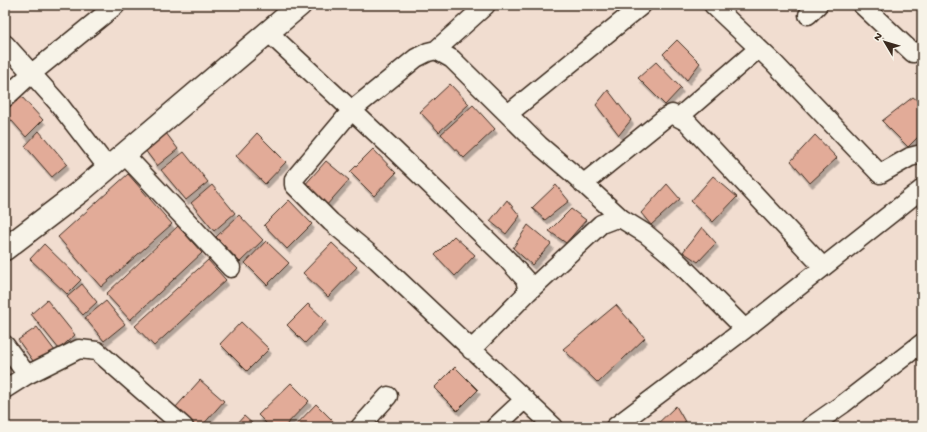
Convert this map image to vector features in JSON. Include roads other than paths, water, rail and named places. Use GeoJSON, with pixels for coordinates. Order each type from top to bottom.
{"type":"FeatureCollection","features":[{"type":"Feature","properties":{"kind":"street"},"geometry":{"type":"LineString","coordinates":[[5,98],[31,74],[116,5]]}},
{"type":"Feature","properties":{"kind":"street"},"geometry":{"type":"LineString","coordinates":[[5,249],[81,191],[300,5]]}},
{"type":"Feature","properties":{"kind":"street"},"geometry":{"type":"LineString","coordinates":[[486,5],[436,50],[416,58],[352,110],[294,179],[294,185],[331,222],[377,260],[554,427]]}},
{"type":"Feature","properties":{"kind":"street"},"geometry":{"type":"LineString","coordinates":[[508,114],[642,5]]}},
{"type":"Feature","properties":{"kind":"street"},"geometry":{"type":"LineString","coordinates":[[713,5],[813,102],[880,174],[910,157],[922,154]]}},
{"type":"Feature","properties":{"kind":"street"},"geometry":{"type":"LineString","coordinates":[[862,5],[913,53],[922,50]]}},
{"type":"Feature","properties":{"kind":"street"},"geometry":{"type":"LineString","coordinates":[[268,32],[352,110],[504,256],[525,279],[528,292]]}},
{"type":"Feature","properties":{"kind":"street"},"geometry":{"type":"LineString","coordinates":[[5,44],[58,102],[108,168]]}},
{"type":"Feature","properties":{"kind":"street"},"geometry":{"type":"LineString","coordinates":[[679,117],[758,49]]}},
{"type":"Feature","properties":{"kind":"street"},"geometry":{"type":"LineString","coordinates":[[436,50],[452,59],[539,146],[622,220],[646,234],[670,254],[745,329]]}},
{"type":"Feature","properties":{"kind":"street"},"geometry":{"type":"LineString","coordinates":[[583,184],[666,117],[672,114],[687,122],[823,267]]}},
{"type":"Feature","properties":{"kind":"street"},"geometry":{"type":"LineString","coordinates":[[124,154],[231,268]]}},
{"type":"Feature","properties":{"kind":"street"},"geometry":{"type":"LineString","coordinates":[[615,427],[745,329],[922,188]]}},
{"type":"Feature","properties":{"kind":"street"},"geometry":{"type":"LineString","coordinates":[[472,350],[528,292],[601,224],[614,219],[622,220]]}},
{"type":"Feature","properties":{"kind":"street"},"geometry":{"type":"LineString","coordinates":[[810,427],[922,344]]}},
{"type":"Feature","properties":{"kind":"street"},"geometry":{"type":"LineString","coordinates":[[5,345],[26,375]]}},
{"type":"Feature","properties":{"kind":"street"},"geometry":{"type":"LineString","coordinates":[[5,390],[26,375],[79,349],[96,351],[184,427]]}},
{"type":"Feature","properties":{"kind":"street"},"geometry":{"type":"LineString","coordinates":[[360,427],[388,396]]}},
{"type":"Feature","properties":{"kind":"street"},"geometry":{"type":"LineString","coordinates":[[495,427],[525,399]]}}]}
